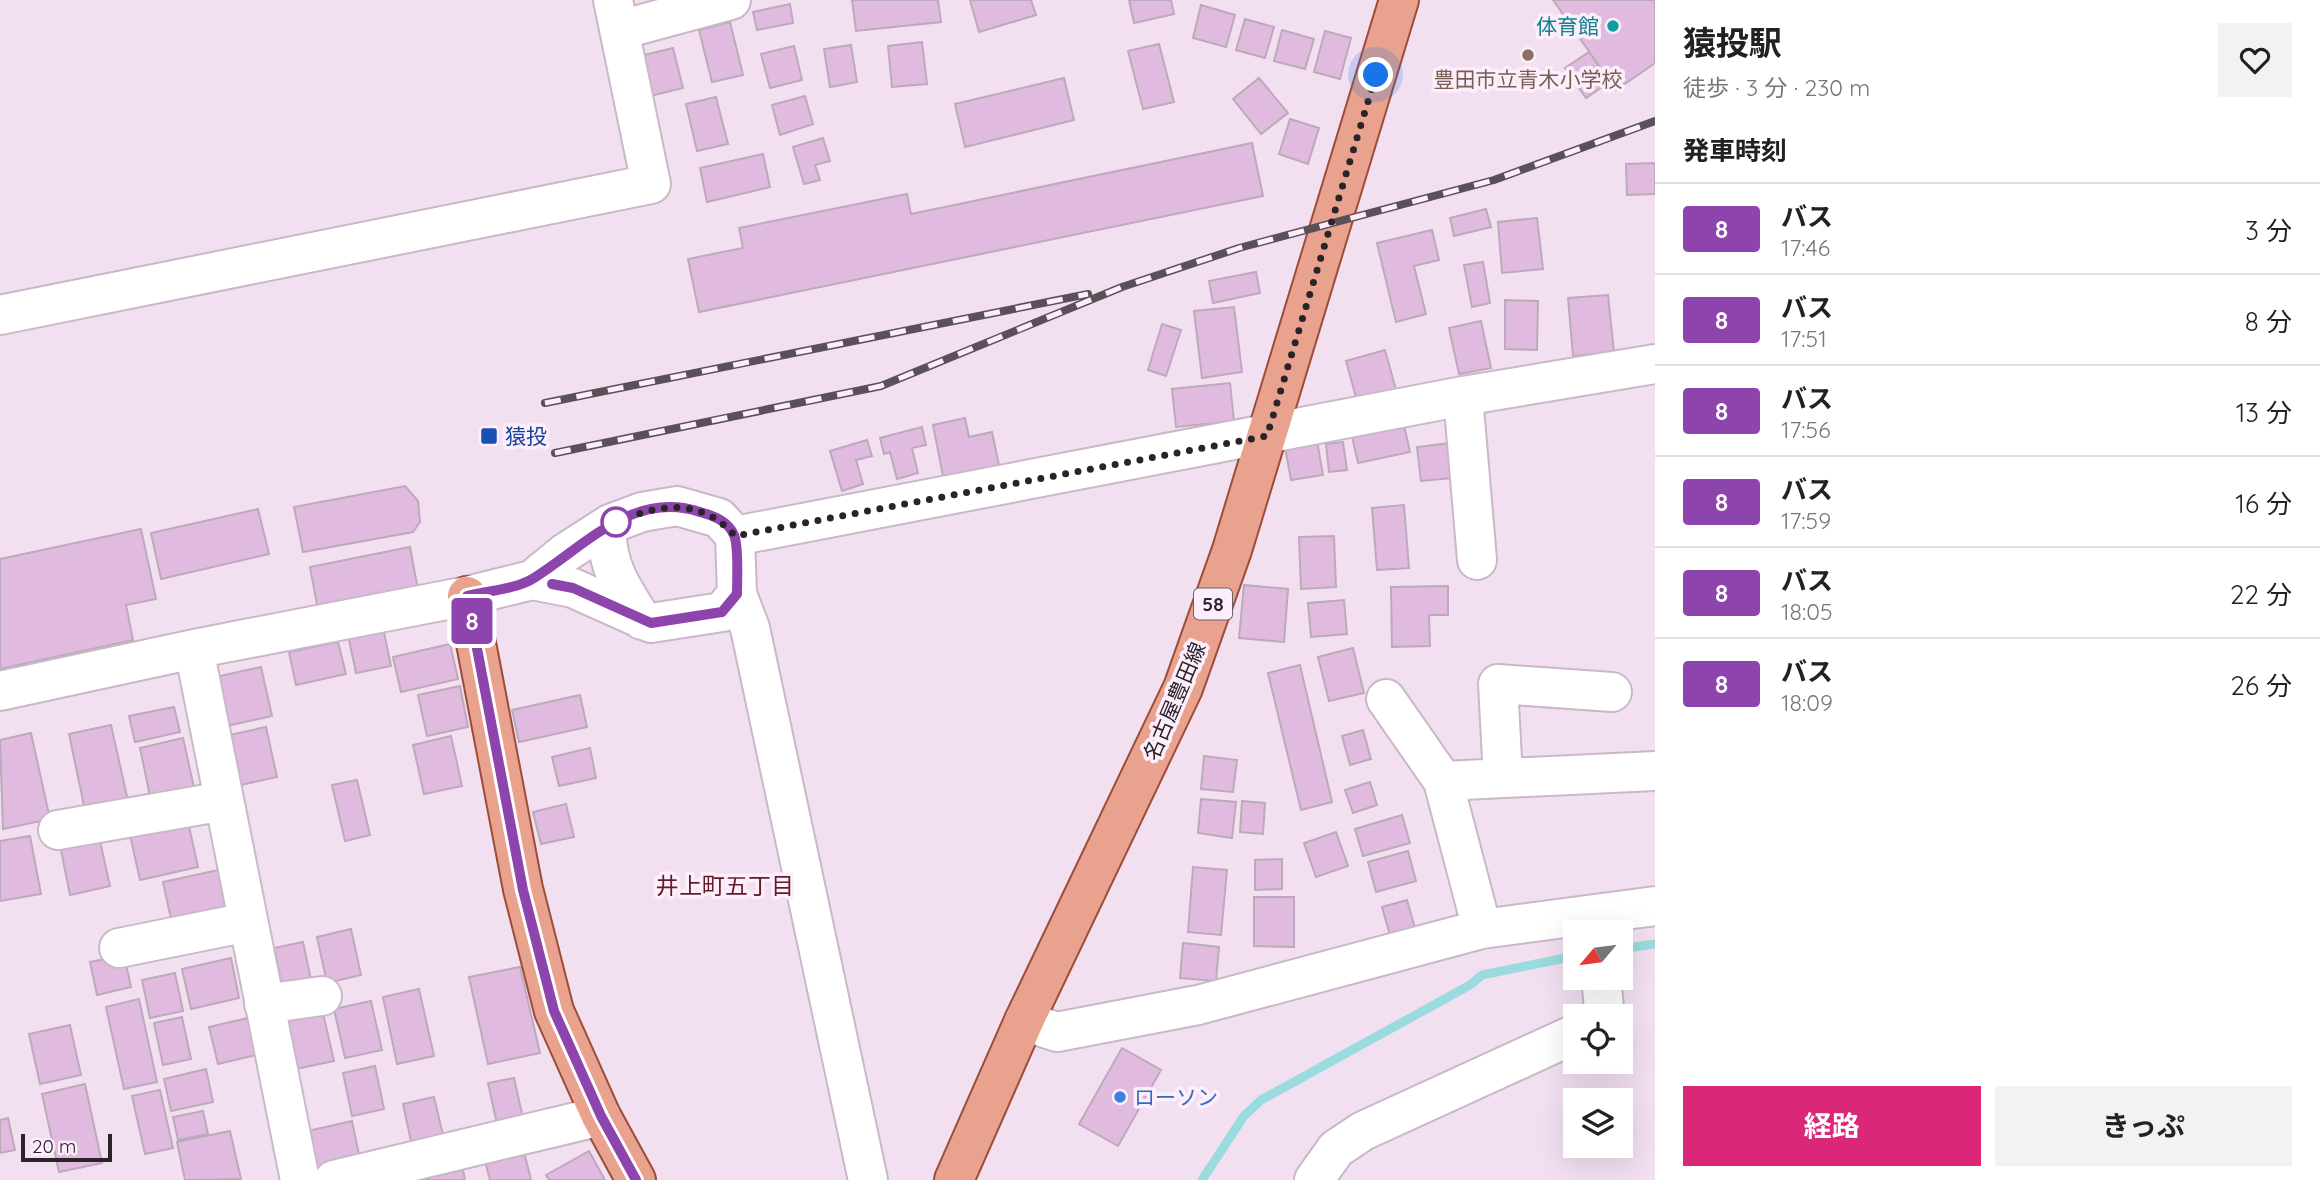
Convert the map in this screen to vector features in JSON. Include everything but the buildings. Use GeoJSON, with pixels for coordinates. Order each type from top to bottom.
{"type":"FeatureCollection","features":[{"type":"Feature","properties":{"kind":"main road","name":"名古屋豊田線"},"geometry":{"type":"LineString","coordinates":[[954,1180],[1024,1021],[1183,688],[1232,550],[1399,0]]}},
{"type":"Feature","properties":{"kind":"main road"},"geometry":{"type":"LineString","coordinates":[[467,596],[523,890],[554,1011],[601,1116],[636,1180]]}},
{"type":"Feature","properties":{"kind":"street"},"geometry":{"type":"LineString","coordinates":[[0,315],[651,184],[616,15],[730,0]]}},
{"type":"Feature","properties":{"kind":"street"},"geometry":{"type":"LineString","coordinates":[[735,536],[1267,436],[1463,396],[1655,364]]}},
{"type":"Feature","properties":{"kind":"street"},"geometry":{"type":"LineString","coordinates":[[1463,396],[1477,559]]}},
{"type":"Feature","properties":{"kind":"street"},"geometry":{"type":"LineString","coordinates":[[532,580],[565,553],[607,526],[642,512],[677,506],[719,518],[735,536],[737,594],[750,628],[869,1180]]}},
{"type":"Feature","properties":{"kind":"street"},"geometry":{"type":"LineString","coordinates":[[607,526],[606,545],[616,580],[642,620]]}},
{"type":"Feature","properties":{"kind":"street"},"geometry":{"type":"LineString","coordinates":[[0,691],[194,649],[467,596],[532,580],[573,588],[651,623],[678,621],[722,612],[737,594]]}},
{"type":"Feature","properties":{"kind":"street"},"geometry":{"type":"LineString","coordinates":[[194,649],[300,1180]]}},
{"type":"Feature","properties":{"kind":"street"},"geometry":{"type":"LineString","coordinates":[[1503,778],[1498,684],[1612,692]]}},
{"type":"Feature","properties":{"kind":"street"},"geometry":{"type":"LineString","coordinates":[[1385,699],[1443,781],[1482,929]]}},
{"type":"Feature","properties":{"kind":"street"},"geometry":{"type":"LineString","coordinates":[[1443,781],[1655,771]]}},
{"type":"Feature","properties":{"kind":"street"},"geometry":{"type":"LineString","coordinates":[[58,830],[224,800]]}},
{"type":"Feature","properties":{"kind":"street"},"geometry":{"type":"LineString","coordinates":[[1610,920],[1655,906]]}},
{"type":"Feature","properties":{"kind":"street"},"geometry":{"type":"LineString","coordinates":[[119,948],[248,922]]}},
{"type":"Feature","properties":{"kind":"street"},"geometry":{"type":"LineString","coordinates":[[1024,1021],[1057,1032],[1198,1005],[1482,929],[1563,925]]}},
{"type":"Feature","properties":{"kind":"street"},"geometry":{"type":"LineString","coordinates":[[264,1004],[322,996]]}},
{"type":"Feature","properties":{"kind":"street"},"geometry":{"type":"LineString","coordinates":[[1314,1180],[1336,1149],[1363,1131],[1563,1039]]}},
{"type":"Feature","properties":{"kind":"street"},"geometry":{"type":"LineString","coordinates":[[334,1180],[601,1116]]}},
{"type":"Feature","properties":{"kind":"waterway"},"geometry":{"type":"LineString","coordinates":[[1633,947],[1655,944]]}},
{"type":"Feature","properties":{"kind":"waterway"},"geometry":{"type":"LineString","coordinates":[[1202,1180],[1244,1116],[1261,1100],[1470,985],[1482,975],[1563,958]]}},
{"type":"Feature","properties":{"kind":"railway"},"geometry":{"type":"LineString","coordinates":[[555,453],[881,386],[1122,287],[1239,248],[1494,180],[1655,121]]}},
{"type":"Feature","properties":{"kind":"railway"},"geometry":{"type":"LineString","coordinates":[[545,403],[1088,294]]}},
{"type":"Feature","properties":{"kind":"bus line","name":"8"},"geometry":{"type":"LineString","coordinates":[[552,584],[573,588],[620,612],[651,623],[678,621],[722,612],[737,594],[735,536],[719,518],[690,509],[677,506],[642,512],[610,524],[565,553],[532,580],[467,596],[523,890],[554,1011],[601,1116],[636,1180]]}},
{"type":"Feature","properties":{"kind":"place","name":"体育館"},"geometry":{"type":"Point","coordinates":[1613,26]}},
{"type":"Feature","properties":{"kind":"place","name":"豊田市立青木小学校"},"geometry":{"type":"Point","coordinates":[1528,55]}},
{"type":"Feature","properties":{"kind":"place","name":"猿投"},"geometry":{"type":"Point","coordinates":[489,436]}},
{"type":"Feature","properties":{"kind":"place","name":"ローソン"},"geometry":{"type":"Point","coordinates":[1120,1097]}},
{"type":"Feature","properties":{"kind":"district","name":"井上町五丁目"},"geometry":{"type":"Point","coordinates":[725,885]}},
{"type":"Feature","properties":{"kind":"route"},"geometry":{"type":"LineString","coordinates":[[616,522],[610,524],[642,512],[677,506],[719,518],[735,536],[1267,436],[1376,75]]}}]}
